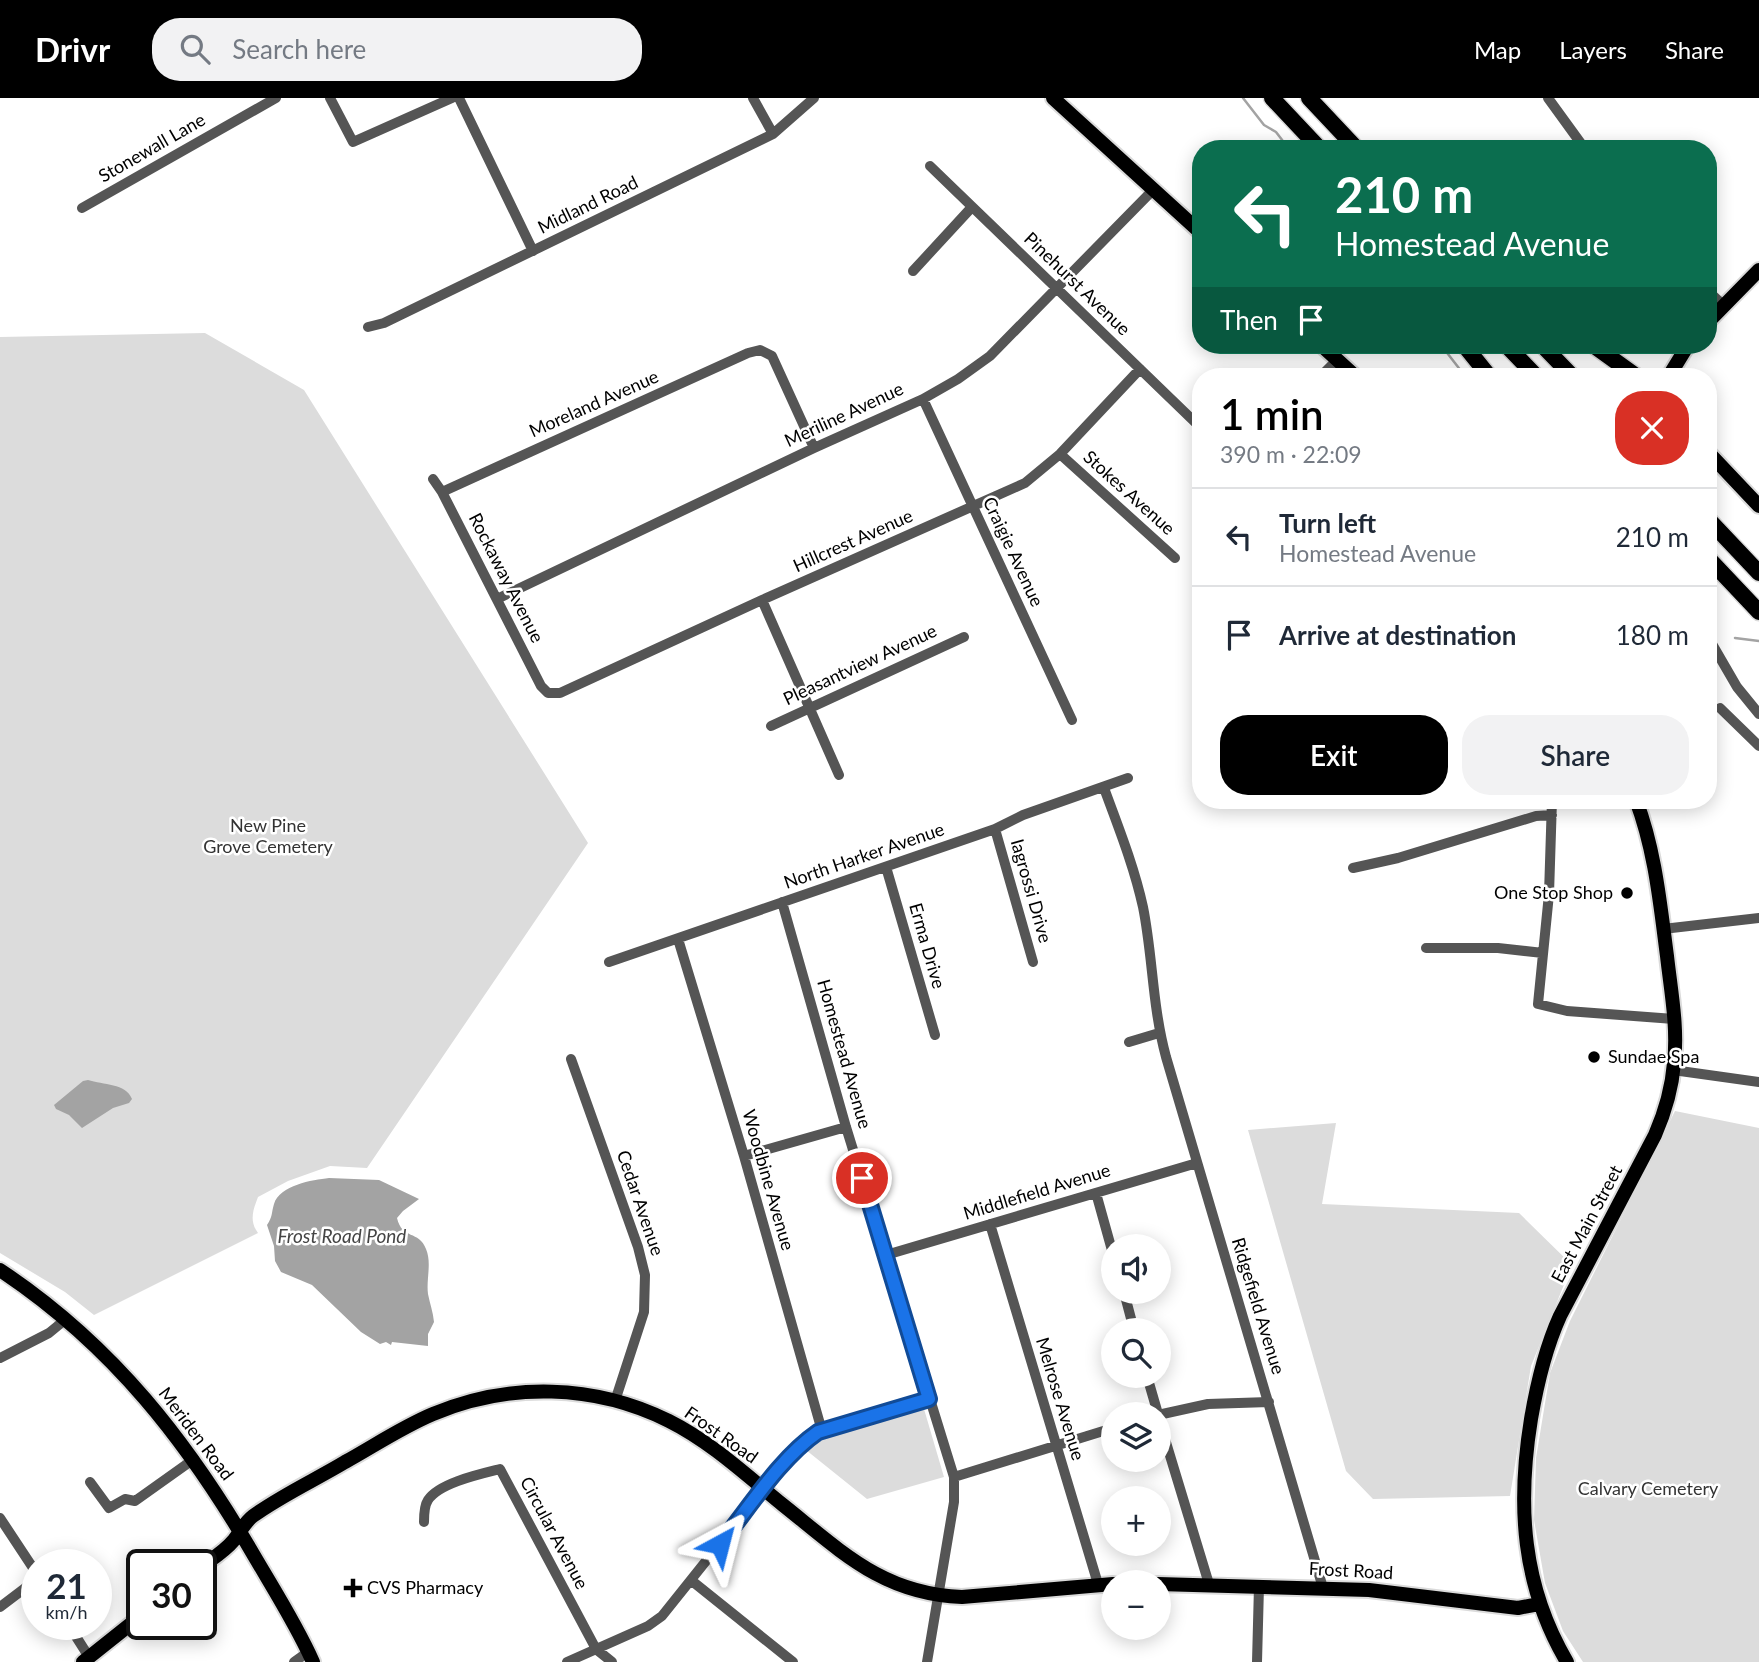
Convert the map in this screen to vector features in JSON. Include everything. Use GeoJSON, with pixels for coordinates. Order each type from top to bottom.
{"type":"FeatureCollection","features":[{"type":"Feature","properties":{"kind":"highway"},"geometry":{"type":"LineString","coordinates":[[1272,98],[1311,140]]}},
{"type":"Feature","properties":{"kind":"highway"},"geometry":{"type":"LineString","coordinates":[[1308,98],[1348,140]]}},
{"type":"Feature","properties":{"kind":"highway"},"geometry":{"type":"LineString","coordinates":[[1337,128],[1360,140]]}},
{"type":"Feature","properties":{"kind":"highway"},"geometry":{"type":"LineString","coordinates":[[1471,354],[1483,368]]}},
{"type":"Feature","properties":{"kind":"highway"},"geometry":{"type":"LineString","coordinates":[[1515,354],[1528,368]]}},
{"type":"Feature","properties":{"kind":"highway"},"geometry":{"type":"LineString","coordinates":[[1551,354],[1564,368]]}},
{"type":"Feature","properties":{"kind":"highway"},"geometry":{"type":"LineString","coordinates":[[1605,354],[1625,368]]}},
{"type":"Feature","properties":{"kind":"highway"},"geometry":{"type":"LineString","coordinates":[[1717,529],[1759,573]]}},
{"type":"Feature","properties":{"kind":"highway"},"geometry":{"type":"LineString","coordinates":[[1717,568],[1759,612]]}},
{"type":"Feature","properties":{"kind":"main road"},"geometry":{"type":"LineString","coordinates":[[1053,98],[1192,225]]}},
{"type":"Feature","properties":{"kind":"main road"},"geometry":{"type":"LineString","coordinates":[[1717,313],[1759,270]]}},
{"type":"Feature","properties":{"kind":"main road"},"geometry":{"type":"LineString","coordinates":[[1331,354],[1347,368]]}},
{"type":"Feature","properties":{"kind":"main road"},"geometry":{"type":"LineString","coordinates":[[1717,462],[1759,506]]}},
{"type":"Feature","properties":{"kind":"main road","name":"East Main Street"},"geometry":{"type":"LineString","coordinates":[[1567,1662],[1539,1604],[1525,1542],[1523,1493],[1529,1433],[1540,1374],[1552,1334],[1655,1135],[1666,1104],[1673,1070],[1674,1019],[1663,929],[1652,852],[1639,809]]}},
{"type":"Feature","properties":{"kind":"main road","name":"Meriden Road"},"geometry":{"type":"LineString","coordinates":[[0,1270],[66,1318],[131,1382],[194,1459],[292,1619],[310,1657]]}},
{"type":"Feature","properties":{"kind":"main road","name":"Frost Road"},"geometry":{"type":"LineString","coordinates":[[217,1555],[231,1544],[254,1515],[409,1425],[458,1404],[490,1396],[537,1391],[576,1392],[651,1413],[688,1432],[713,1447],[871,1573],[904,1587],[938,1595],[987,1595],[1098,1584]]}},
{"type":"Feature","properties":{"kind":"main road","name":"Frost Road"},"geometry":{"type":"LineString","coordinates":[[1171,1584],[1323,1588],[1412,1594],[1518,1608],[1539,1604]]}},
{"type":"Feature","properties":{"kind":"main road"},"geometry":{"type":"LineString","coordinates":[[86,1660],[126,1628]]}},
{"type":"Feature","properties":{"kind":"street","name":"Stonewall Lane"},"geometry":{"type":"LineString","coordinates":[[82,208],[276,98]]}},
{"type":"Feature","properties":{"kind":"street"},"geometry":{"type":"LineString","coordinates":[[330,98],[353,142],[452,98]]}},
{"type":"Feature","properties":{"kind":"street"},"geometry":{"type":"LineString","coordinates":[[459,98],[533,251]]}},
{"type":"Feature","properties":{"kind":"street"},"geometry":{"type":"LineString","coordinates":[[753,98],[773,135]]}},
{"type":"Feature","properties":{"kind":"street","name":"Midland Road"},"geometry":{"type":"LineString","coordinates":[[368,327],[384,323],[773,135],[814,98]]}},
{"type":"Feature","properties":{"kind":"street"},"geometry":{"type":"LineString","coordinates":[[1548,98],[1578,140]]}},
{"type":"Feature","properties":{"kind":"street","name":"Pinehurst Avenue"},"geometry":{"type":"LineString","coordinates":[[930,166],[1192,419]]}},
{"type":"Feature","properties":{"kind":"street","name":"Meriline Avenue"},"geometry":{"type":"LineString","coordinates":[[497,599],[958,379],[990,356],[1154,189]]}},
{"type":"Feature","properties":{"kind":"street"},"geometry":{"type":"LineString","coordinates":[[913,271],[972,207]]}},
{"type":"Feature","properties":{"kind":"street"},"geometry":{"type":"LineString","coordinates":[[1717,299],[1724,306]]}},
{"type":"Feature","properties":{"kind":"street","name":"Moreland Avenue"},"geometry":{"type":"LineString","coordinates":[[442,492],[748,353],[760,350],[772,356],[814,448]]}},
{"type":"Feature","properties":{"kind":"street"},"geometry":{"type":"LineString","coordinates":[[1329,368],[1337,359]]}},
{"type":"Feature","properties":{"kind":"street","name":"Hillcrest Avenue"},"geometry":{"type":"LineString","coordinates":[[548,693],[560,693],[1025,483],[1060,454],[1140,369]]}},
{"type":"Feature","properties":{"kind":"street","name":"Craigie Avenue"},"geometry":{"type":"LineString","coordinates":[[923,398],[1072,720]]}},
{"type":"Feature","properties":{"kind":"street","name":"Stokes Avenue"},"geometry":{"type":"LineString","coordinates":[[1060,454],[1175,558]]}},
{"type":"Feature","properties":{"kind":"street","name":"Rockaway Avenue"},"geometry":{"type":"LineString","coordinates":[[433,479],[541,686],[548,693]]}},
{"type":"Feature","properties":{"kind":"street"},"geometry":{"type":"LineString","coordinates":[[762,600],[839,775]]}},
{"type":"Feature","properties":{"kind":"street","name":"Pleasantview Avenue"},"geometry":{"type":"LineString","coordinates":[[771,726],[964,637]]}},
{"type":"Feature","properties":{"kind":"street"},"geometry":{"type":"LineString","coordinates":[[1717,653],[1737,687],[1759,713]]}},
{"type":"Feature","properties":{"kind":"street"},"geometry":{"type":"LineString","coordinates":[[1720,708],[1759,746]]}},
{"type":"Feature","properties":{"kind":"street","name":"North Harker Avenue"},"geometry":{"type":"LineString","coordinates":[[610,962],[995,829],[1023,815],[1128,778]]}},
{"type":"Feature","properties":{"kind":"street","name":"Ridgefield Avenue"},"geometry":{"type":"LineString","coordinates":[[1104,788],[1141,900],[1159,1033],[1323,1588]]}},
{"type":"Feature","properties":{"kind":"street"},"geometry":{"type":"LineString","coordinates":[[1552,809],[1538,1004],[1560,1011],[1642,1019],[1674,1019]]}},
{"type":"Feature","properties":{"kind":"street"},"geometry":{"type":"LineString","coordinates":[[1353,868],[1398,858],[1536,816],[1552,815]]}},
{"type":"Feature","properties":{"kind":"street","name":"Iagrossi Drive"},"geometry":{"type":"LineString","coordinates":[[995,829],[1033,962]]}},
{"type":"Feature","properties":{"kind":"street","name":"Erma Drive"},"geometry":{"type":"LineString","coordinates":[[886,867],[935,1035]]}},
{"type":"Feature","properties":{"kind":"street","name":"Homestead Avenue"},"geometry":{"type":"LineString","coordinates":[[782,902],[846,1127],[954,1477],[954,1502],[927,1662]]}},
{"type":"Feature","properties":{"kind":"street"},"geometry":{"type":"LineString","coordinates":[[1663,929],[1759,918]]}},
{"type":"Feature","properties":{"kind":"street","name":"Woodbine Avenue"},"geometry":{"type":"LineString","coordinates":[[678,939],[744,1156],[822,1431]]}},
{"type":"Feature","properties":{"kind":"street"},"geometry":{"type":"LineString","coordinates":[[1426,948],[1497,948],[1543,953]]}},
{"type":"Feature","properties":{"kind":"street"},"geometry":{"type":"LineString","coordinates":[[1129,1042],[1159,1033]]}},
{"type":"Feature","properties":{"kind":"street","name":"Cedar Avenue"},"geometry":{"type":"LineString","coordinates":[[570,1059],[638,1247],[645,1275],[644,1312],[615,1401]]}},
{"type":"Feature","properties":{"kind":"street"},"geometry":{"type":"LineString","coordinates":[[1673,1070],[1759,1083]]}},
{"type":"Feature","properties":{"kind":"street"},"geometry":{"type":"LineString","coordinates":[[744,1156],[846,1127]]}},
{"type":"Feature","properties":{"kind":"street","name":"Middlefield Avenue"},"geometry":{"type":"LineString","coordinates":[[886,1255],[1197,1163]]}},
{"type":"Feature","properties":{"kind":"street"},"geometry":{"type":"LineString","coordinates":[[1096,1193],[1107,1234]]}},
{"type":"Feature","properties":{"kind":"street","name":"Melrose Avenue"},"geometry":{"type":"LineString","coordinates":[[990,1224],[1098,1584]]}},
{"type":"Feature","properties":{"kind":"street"},"geometry":{"type":"LineString","coordinates":[[0,1357],[49,1332],[66,1318]]}},
{"type":"Feature","properties":{"kind":"street"},"geometry":{"type":"LineString","coordinates":[[567,1662],[648,1626],[662,1616],[763,1489],[812,1436],[929,1399]]}},
{"type":"Feature","properties":{"kind":"street"},"geometry":{"type":"LineString","coordinates":[[1171,1412],[1208,1404],[1269,1402]]}},
{"type":"Feature","properties":{"kind":"street"},"geometry":{"type":"LineString","coordinates":[[954,1477],[1101,1432]]}},
{"type":"Feature","properties":{"kind":"street"},"geometry":{"type":"LineString","coordinates":[[1171,1458],[1209,1584]]}},
{"type":"Feature","properties":{"kind":"street"},"geometry":{"type":"LineString","coordinates":[[90,1482],[109,1508],[125,1499],[135,1501],[194,1459]]}},
{"type":"Feature","properties":{"kind":"street","name":"Circular Avenue"},"geometry":{"type":"LineString","coordinates":[[424,1522],[426,1502],[436,1492],[499,1469],[596,1649],[612,1662]]}},
{"type":"Feature","properties":{"kind":"street"},"geometry":{"type":"LineString","coordinates":[[0,1518],[21,1551]]}},
{"type":"Feature","properties":{"kind":"street"},"geometry":{"type":"LineString","coordinates":[[692,1581],[793,1662]]}},
{"type":"Feature","properties":{"kind":"street"},"geometry":{"type":"LineString","coordinates":[[1257,1662],[1259,1586]]}},
{"type":"Feature","properties":{"kind":"street"},"geometry":{"type":"LineString","coordinates":[[0,1607],[21,1589]]}},
{"type":"Feature","properties":{"kind":"street"},"geometry":{"type":"LineString","coordinates":[[76,1640],[86,1660]]}},
{"type":"Feature","properties":{"kind":"street"},"geometry":{"type":"LineString","coordinates":[[293,1662],[310,1657]]}},
{"type":"Feature","properties":{"kind":"green space","name":"New Pine Grove Cemetery"},"geometry":{"type":"Polygon","coordinates":[[[205,333],[304,390],[588,843],[367,1168],[330,1166],[288,1181],[258,1197],[253,1220],[258,1233],[94,1315],[65,1292],[0,1253],[0,337],[205,333]]]}},
{"type":"Feature","properties":{"kind":"green space","name":"Calvary Cemetery"},"geometry":{"type":"Polygon","coordinates":[[[1675,1111],[1759,1128],[1759,1662],[1583,1662],[1563,1631],[1545,1583],[1534,1520],[1536,1458],[1550,1373],[1570,1321],[1675,1111]]]}},
{"type":"Feature","properties":{"kind":"green space"},"geometry":{"type":"Polygon","coordinates":[[[1336,1123],[1322,1204],[1519,1213],[1572,1265],[1531,1366],[1510,1496],[1373,1499],[1346,1471],[1248,1130],[1336,1123]]]}},
{"type":"Feature","properties":{"kind":"green space"},"geometry":{"type":"Polygon","coordinates":[[[924,1409],[944,1477],[867,1499],[806,1450],[820,1440],[924,1409]]]}},
{"type":"Feature","properties":{"kind":"water"},"geometry":{"type":"Polygon","coordinates":[[[83,1081],[119,1087],[132,1099],[82,1128],[54,1105],[83,1081]]]}},
{"type":"Feature","properties":{"kind":"water","name":"Frost Road Pond"},"geometry":{"type":"Polygon","coordinates":[[[329,1178],[379,1180],[419,1199],[397,1218],[403,1229],[423,1243],[428,1254],[428,1294],[434,1322],[428,1334],[428,1346],[392,1342],[391,1345],[386,1342],[380,1344],[361,1332],[312,1285],[281,1272],[275,1261],[274,1246],[267,1225],[277,1198],[290,1188],[329,1178]]]}},
{"type":"Feature","properties":{"kind":"waterway"},"geometry":{"type":"LineString","coordinates":[[1243,98],[1264,125],[1276,132],[1282,140]]}},
{"type":"Feature","properties":{"kind":"waterway"},"geometry":{"type":"LineString","coordinates":[[1448,354],[1459,368]]}},
{"type":"Feature","properties":{"kind":"waterway"},"geometry":{"type":"LineString","coordinates":[[1735,638],[1759,641]]}},
{"type":"Feature","properties":{"kind":"place","name":"One Stop Shop"},"geometry":{"type":"Point","coordinates":[1627,893]}},
{"type":"Feature","properties":{"kind":"place","name":"Sundae Spa"},"geometry":{"type":"Point","coordinates":[1594,1057]}},
{"type":"Feature","properties":{"kind":"place","name":"CVS Pharmacy"},"geometry":{"type":"Point","coordinates":[353,1588]}},
{"type":"Feature","properties":{"kind":"route"},"geometry":{"type":"LineString","coordinates":[[720,1544],[790,1457],[812,1436],[929,1399],[862,1178]]}}]}
